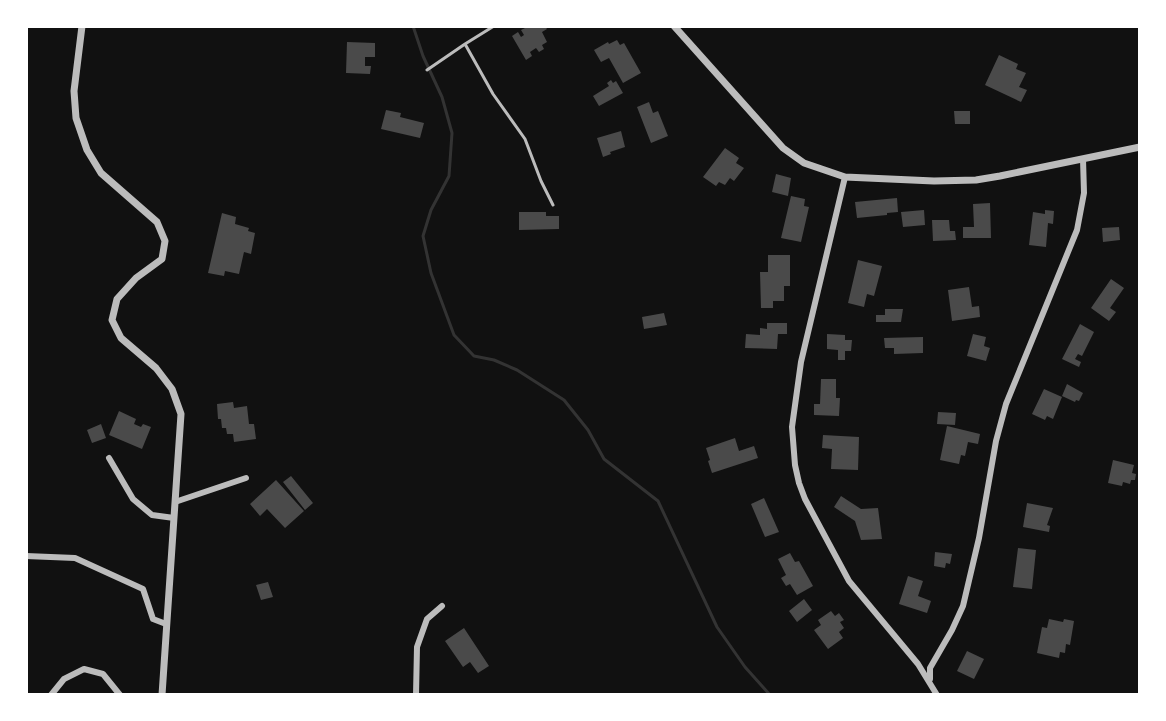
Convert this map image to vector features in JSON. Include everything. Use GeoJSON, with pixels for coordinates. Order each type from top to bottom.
{"type":"FeatureCollection","features":[{"type":"Feature","properties":{"kind":"street"},"geometry":{"type":"LineString","coordinates":[[82,26],[74,91],[76,118],[87,150],[101,173],[157,222],[165,241],[162,259],[136,278],[117,299],[112,320],[121,338],[156,368],[172,389],[181,414],[162,695]]}},
{"type":"Feature","properties":{"kind":"street"},"geometry":{"type":"LineString","coordinates":[[674,26],[783,148],[804,163],[845,177],[964,181],[1140,147]]}},
{"type":"Feature","properties":{"kind":"street"},"geometry":{"type":"LineString","coordinates":[[930,683],[930,668],[963,606],[1006,404],[1077,230],[1084,193],[1083,159]]}},
{"type":"Feature","properties":{"kind":"street"},"geometry":{"type":"LineString","coordinates":[[845,177],[801,362],[792,427],[795,465],[805,499],[849,581],[918,664],[937,695]]}},
{"type":"Feature","properties":{"kind":"street"},"geometry":{"type":"LineString","coordinates":[[109,458],[133,499],[152,515],[174,518]]}},
{"type":"Feature","properties":{"kind":"street"},"geometry":{"type":"LineString","coordinates":[[175,502],[246,478]]}},
{"type":"Feature","properties":{"kind":"street"},"geometry":{"type":"LineString","coordinates":[[26,556],[75,558],[143,589],[153,619],[166,624]]}},
{"type":"Feature","properties":{"kind":"street"},"geometry":{"type":"LineString","coordinates":[[416,695],[417,647],[427,619],[442,606]]}},
{"type":"Feature","properties":{"kind":"street"},"geometry":{"type":"LineString","coordinates":[[51,695],[64,679],[84,669],[103,674],[120,695]]}},
{"type":"Feature","properties":{"kind":"lane"},"geometry":{"type":"LineString","coordinates":[[427,70],[494,26]]}},
{"type":"Feature","properties":{"kind":"lane"},"geometry":{"type":"LineString","coordinates":[[465,44],[493,94],[525,139],[553,205]]}},
{"type":"Feature","properties":{"kind":"building"},"geometry":{"type":"Polygon","coordinates":[[[528,26],[545,26],[547,29],[542,32],[547,42],[539,52],[536,48],[530,52],[532,56],[526,60],[512,36],[518,32],[521,37],[524,35],[521,30],[528,26]]]}},
{"type":"Feature","properties":{"kind":"building"},"geometry":{"type":"Polygon","coordinates":[[[617,40],[620,45],[624,43],[641,73],[623,83],[609,58],[601,62],[594,50],[617,40]]]}},
{"type":"Feature","properties":{"kind":"building"},"geometry":{"type":"Polygon","coordinates":[[[347,42],[375,43],[375,57],[365,57],[365,66],[371,66],[370,74],[346,73],[347,42]]]}},
{"type":"Feature","properties":{"kind":"building"},"geometry":{"type":"Polygon","coordinates":[[[999,55],[1018,64],[1016,69],[1026,73],[1019,87],[1027,90],[1021,102],[985,85],[999,55]]]}},
{"type":"Feature","properties":{"kind":"building"},"geometry":{"type":"Polygon","coordinates":[[[611,80],[613,83],[616,81],[623,93],[599,106],[593,96],[609,86],[607,83],[611,80]]]}},
{"type":"Feature","properties":{"kind":"building"},"geometry":{"type":"Polygon","coordinates":[[[649,102],[653,113],[658,111],[668,136],[651,143],[637,107],[649,102]]]}},
{"type":"Feature","properties":{"kind":"building"},"geometry":{"type":"Polygon","coordinates":[[[386,110],[424,123],[420,138],[381,129],[386,110]]]}},
{"type":"Feature","properties":{"kind":"building"},"geometry":{"type":"Polygon","coordinates":[[[954,111],[970,111],[970,124],[955,124],[954,111]]]}},
{"type":"Feature","properties":{"kind":"building"},"geometry":{"type":"Polygon","coordinates":[[[621,131],[625,147],[603,157],[597,138],[621,131]]]}},
{"type":"Feature","properties":{"kind":"building"},"geometry":{"type":"Polygon","coordinates":[[[725,148],[739,158],[736,163],[744,168],[734,181],[730,178],[725,185],[719,182],[716,186],[703,177],[725,148]]]}},
{"type":"Feature","properties":{"kind":"building"},"geometry":{"type":"Polygon","coordinates":[[[776,174],[791,178],[788,196],[772,192],[776,174]]]}},
{"type":"Feature","properties":{"kind":"building"},"geometry":{"type":"Polygon","coordinates":[[[791,196],[805,199],[804,206],[809,207],[801,242],[781,238],[791,196]]]}},
{"type":"Feature","properties":{"kind":"building"},"geometry":{"type":"Polygon","coordinates":[[[897,198],[898,212],[857,218],[855,202],[897,198]]]}},
{"type":"Feature","properties":{"kind":"building"},"geometry":{"type":"Polygon","coordinates":[[[990,203],[991,238],[963,238],[963,227],[974,227],[973,204],[990,203]]]}},
{"type":"Feature","properties":{"kind":"building"},"geometry":{"type":"Polygon","coordinates":[[[924,210],[925,225],[903,227],[901,212],[924,210]]]}},
{"type":"Feature","properties":{"kind":"building"},"geometry":{"type":"Polygon","coordinates":[[[1045,210],[1054,211],[1053,224],[1048,223],[1046,247],[1029,245],[1033,212],[1045,214],[1045,210]]]}},
{"type":"Feature","properties":{"kind":"building"},"geometry":{"type":"Polygon","coordinates":[[[519,212],[546,212],[546,216],[559,216],[559,229],[519,230],[519,212]]]}},
{"type":"Feature","properties":{"kind":"building"},"geometry":{"type":"Polygon","coordinates":[[[222,213],[236,217],[235,224],[255,233],[251,254],[244,252],[239,274],[225,271],[224,276],[208,273],[222,213]]]}},
{"type":"Feature","properties":{"kind":"building"},"geometry":{"type":"Polygon","coordinates":[[[932,220],[949,220],[950,231],[955,231],[956,240],[933,241],[932,220]]]}},
{"type":"Feature","properties":{"kind":"building"},"geometry":{"type":"Polygon","coordinates":[[[1119,227],[1120,240],[1103,242],[1102,228],[1119,227]]]}},
{"type":"Feature","properties":{"kind":"building"},"geometry":{"type":"Polygon","coordinates":[[[768,255],[790,255],[790,286],[784,286],[784,301],[773,301],[773,308],[761,308],[760,272],[768,272],[768,255]]]}},
{"type":"Feature","properties":{"kind":"building"},"geometry":{"type":"Polygon","coordinates":[[[858,260],[882,266],[874,296],[867,294],[864,307],[848,303],[858,260]]]}},
{"type":"Feature","properties":{"kind":"building"},"geometry":{"type":"Polygon","coordinates":[[[1111,279],[1124,288],[1110,308],[1116,312],[1109,321],[1091,308],[1111,279]]]}},
{"type":"Feature","properties":{"kind":"building"},"geometry":{"type":"Polygon","coordinates":[[[969,287],[972,307],[979,306],[980,317],[952,321],[948,290],[969,287]]]}},
{"type":"Feature","properties":{"kind":"building"},"geometry":{"type":"Polygon","coordinates":[[[885,309],[903,309],[901,322],[876,322],[876,315],[885,315],[885,309]]]}},
{"type":"Feature","properties":{"kind":"building"},"geometry":{"type":"Polygon","coordinates":[[[664,313],[667,325],[644,329],[642,317],[664,313]]]}},
{"type":"Feature","properties":{"kind":"building"},"geometry":{"type":"Polygon","coordinates":[[[767,323],[787,323],[787,334],[778,334],[777,349],[745,348],[746,334],[760,335],[760,328],[767,329],[767,323]]]}},
{"type":"Feature","properties":{"kind":"building"},"geometry":{"type":"Polygon","coordinates":[[[1080,324],[1094,332],[1082,356],[1078,354],[1075,359],[1081,362],[1079,367],[1062,359],[1080,324]]]}},
{"type":"Feature","properties":{"kind":"building"},"geometry":{"type":"Polygon","coordinates":[[[827,334],[845,335],[845,340],[852,340],[851,351],[845,351],[845,360],[838,360],[838,350],[827,349],[827,334]]]}},
{"type":"Feature","properties":{"kind":"building"},"geometry":{"type":"Polygon","coordinates":[[[973,334],[986,337],[984,346],[990,348],[986,361],[967,356],[973,334]]]}},
{"type":"Feature","properties":{"kind":"building"},"geometry":{"type":"Polygon","coordinates":[[[923,337],[923,353],[894,354],[894,348],[885,348],[884,338],[923,337]]]}},
{"type":"Feature","properties":{"kind":"building"},"geometry":{"type":"Polygon","coordinates":[[[821,379],[836,379],[836,398],[840,398],[839,416],[814,415],[814,404],[820,404],[821,379]]]}},
{"type":"Feature","properties":{"kind":"building"},"geometry":{"type":"Polygon","coordinates":[[[1067,384],[1083,393],[1079,401],[1062,396],[1067,384]]]}},
{"type":"Feature","properties":{"kind":"building"},"geometry":{"type":"Polygon","coordinates":[[[1044,389],[1062,397],[1053,419],[1047,416],[1045,420],[1032,414],[1044,389]]]}},
{"type":"Feature","properties":{"kind":"building"},"geometry":{"type":"Polygon","coordinates":[[[233,402],[234,408],[247,406],[249,424],[254,424],[256,439],[234,442],[233,434],[227,434],[226,428],[222,428],[217,404],[233,402]]]}},
{"type":"Feature","properties":{"kind":"building"},"geometry":{"type":"Polygon","coordinates":[[[119,411],[136,419],[134,424],[151,427],[142,449],[109,435],[119,411]]]}},
{"type":"Feature","properties":{"kind":"building"},"geometry":{"type":"Polygon","coordinates":[[[938,412],[956,413],[955,425],[937,424],[938,412]]]}},
{"type":"Feature","properties":{"kind":"building"},"geometry":{"type":"Polygon","coordinates":[[[101,424],[106,438],[92,443],[87,430],[101,424]]]}},
{"type":"Feature","properties":{"kind":"building"},"geometry":{"type":"Polygon","coordinates":[[[947,426],[980,434],[978,444],[968,442],[965,456],[961,455],[959,464],[940,460],[947,426]]]}},
{"type":"Feature","properties":{"kind":"building"},"geometry":{"type":"Polygon","coordinates":[[[823,435],[859,437],[858,470],[831,469],[832,449],[822,448],[823,435]]]}},
{"type":"Feature","properties":{"kind":"building"},"geometry":{"type":"Polygon","coordinates":[[[735,438],[739,451],[754,446],[758,458],[712,473],[706,448],[735,438]]]}},
{"type":"Feature","properties":{"kind":"building"},"geometry":{"type":"Polygon","coordinates":[[[1113,460],[1134,465],[1132,473],[1136,474],[1135,480],[1131,480],[1130,484],[1123,482],[1122,486],[1108,483],[1113,460]]]}},
{"type":"Feature","properties":{"kind":"building"},"geometry":{"type":"Polygon","coordinates":[[[291,476],[313,503],[305,510],[283,482],[291,476]]]}},
{"type":"Feature","properties":{"kind":"building"},"geometry":{"type":"Polygon","coordinates":[[[276,480],[304,511],[285,528],[267,509],[260,516],[250,504],[276,480]]]}},
{"type":"Feature","properties":{"kind":"building"},"geometry":{"type":"Polygon","coordinates":[[[841,496],[861,509],[878,508],[882,539],[861,540],[855,521],[834,507],[841,496]]]}},
{"type":"Feature","properties":{"kind":"building"},"geometry":{"type":"Polygon","coordinates":[[[764,498],[779,532],[765,537],[751,504],[764,498]]]}},
{"type":"Feature","properties":{"kind":"building"},"geometry":{"type":"Polygon","coordinates":[[[1027,503],[1053,508],[1047,525],[1050,526],[1049,532],[1023,527],[1027,503]]]}},
{"type":"Feature","properties":{"kind":"building"},"geometry":{"type":"Polygon","coordinates":[[[1018,548],[1036,550],[1032,589],[1013,587],[1018,548]]]}},
{"type":"Feature","properties":{"kind":"building"},"geometry":{"type":"Polygon","coordinates":[[[935,552],[952,554],[950,564],[946,563],[945,568],[934,566],[935,552]]]}},
{"type":"Feature","properties":{"kind":"building"},"geometry":{"type":"Polygon","coordinates":[[[790,553],[795,562],[799,561],[813,586],[797,595],[790,584],[786,586],[781,578],[786,575],[778,559],[790,553]]]}},
{"type":"Feature","properties":{"kind":"building"},"geometry":{"type":"Polygon","coordinates":[[[908,576],[923,581],[918,596],[931,601],[927,613],[899,604],[908,576]]]}},
{"type":"Feature","properties":{"kind":"building"},"geometry":{"type":"Polygon","coordinates":[[[268,582],[273,597],[261,600],[256,585],[268,582]]]}},
{"type":"Feature","properties":{"kind":"building"},"geometry":{"type":"Polygon","coordinates":[[[804,599],[812,610],[797,622],[789,611],[804,599]]]}},
{"type":"Feature","properties":{"kind":"building"},"geometry":{"type":"Polygon","coordinates":[[[831,611],[835,616],[839,613],[844,620],[840,622],[844,628],[839,632],[843,638],[828,649],[814,630],[821,625],[818,620],[831,611]]]}},
{"type":"Feature","properties":{"kind":"building"},"geometry":{"type":"Polygon","coordinates":[[[1049,619],[1074,621],[1070,645],[1066,644],[1065,653],[1060,652],[1059,658],[1037,653],[1042,627],[1047,628],[1049,619]]]}},
{"type":"Feature","properties":{"kind":"building"},"geometry":{"type":"Polygon","coordinates":[[[464,628],[489,666],[478,673],[470,662],[463,667],[445,641],[464,628]]]}},
{"type":"Feature","properties":{"kind":"building"},"geometry":{"type":"Polygon","coordinates":[[[967,651],[984,659],[974,679],[957,671],[967,651]]]}},
{"type":"Feature","properties":{"kind":"waterway"},"geometry":{"type":"LineString","coordinates":[[413,26],[442,97],[452,133],[449,176],[431,210],[423,236],[431,273],[454,335],[474,356],[517,370],[564,400],[588,430],[604,459],[658,501],[717,627],[745,667],[770,695]]}}]}
